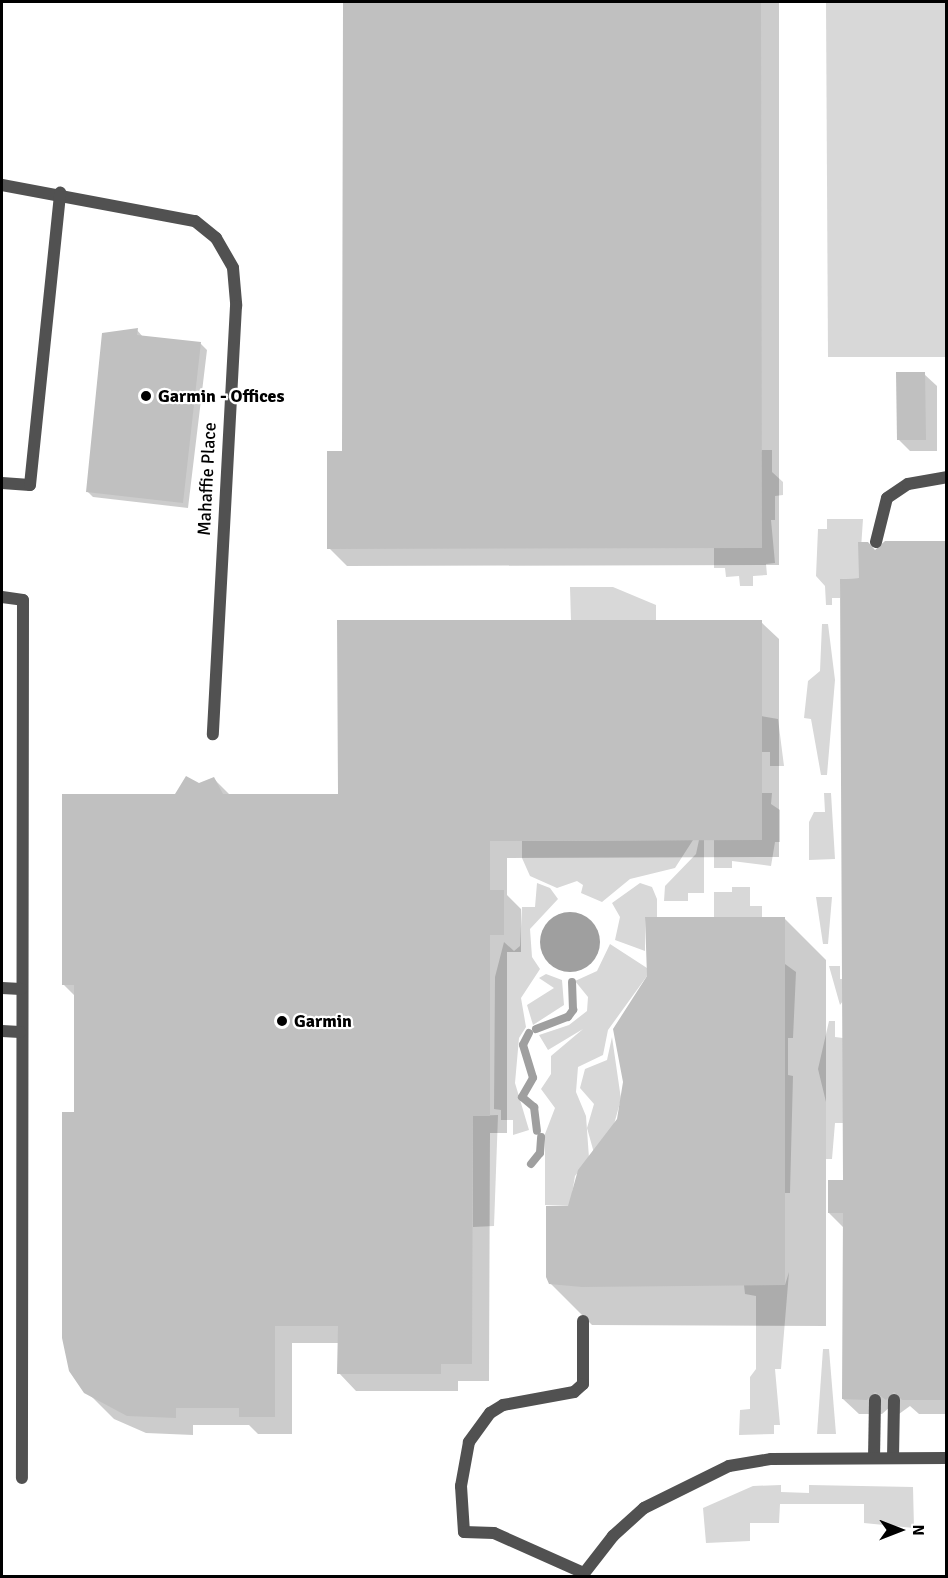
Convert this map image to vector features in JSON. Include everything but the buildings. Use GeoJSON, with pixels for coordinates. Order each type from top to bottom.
{"type":"FeatureCollection","features":[{"type":"Feature","properties":{"kind":"street","name":"Mahaffie Place"},"geometry":{"type":"LineString","coordinates":[[2,185],[60,193],[195,221],[216,238],[233,268],[236,306],[213,734]]}},
{"type":"Feature","properties":{"kind":"street"},"geometry":{"type":"LineString","coordinates":[[2,483],[30,485],[60,193]]}},
{"type":"Feature","properties":{"kind":"street"},"geometry":{"type":"LineString","coordinates":[[876,542],[887,498],[908,484],[946,477]]}},
{"type":"Feature","properties":{"kind":"street"},"geometry":{"type":"LineString","coordinates":[[2,597],[23,600],[20,1032],[22,1478]]}},
{"type":"Feature","properties":{"kind":"street"},"geometry":{"type":"LineString","coordinates":[[2,988],[21,989]]}},
{"type":"Feature","properties":{"kind":"street"},"geometry":{"type":"LineString","coordinates":[[2,1031],[20,1032]]}},
{"type":"Feature","properties":{"kind":"street"},"geometry":{"type":"LineString","coordinates":[[583,1321],[583,1384],[574,1392],[503,1405],[490,1413],[469,1442],[461,1486],[464,1532],[494,1533],[583,1575],[644,1508],[701,1476],[771,1459],[946,1458]]}},
{"type":"Feature","properties":{"kind":"street"},"geometry":{"type":"LineString","coordinates":[[874,1458],[875,1400]]}},
{"type":"Feature","properties":{"kind":"street"},"geometry":{"type":"LineString","coordinates":[[893,1458],[894,1400]]}},
{"type":"Feature","properties":{"kind":"shaded area"},"geometry":{"type":"Polygon","coordinates":[[[826,2],[946,2],[946,357],[828,357],[826,2]]]}},
{"type":"Feature","properties":{"kind":"shaded area"},"geometry":{"type":"Polygon","coordinates":[[[762,450],[772,450],[772,472],[783,482],[783,495],[775,496],[775,520],[771,520],[775,563],[766,564],[767,575],[753,576],[753,586],[740,586],[739,576],[726,577],[725,568],[714,568],[714,548],[762,450]]]}},
{"type":"Feature","properties":{"kind":"shaded area"},"geometry":{"type":"Polygon","coordinates":[[[827,519],[863,519],[859,578],[840,579],[840,598],[832,598],[832,605],[826,605],[825,586],[816,576],[818,529],[827,529],[827,519]]]}},
{"type":"Feature","properties":{"kind":"shaded area"},"geometry":{"type":"Polygon","coordinates":[[[570,587],[613,587],[656,605],[656,621],[571,621],[570,587]]]}},
{"type":"Feature","properties":{"kind":"shaded area"},"geometry":{"type":"Polygon","coordinates":[[[822,624],[828,624],[835,680],[827,775],[821,775],[811,719],[804,718],[808,681],[820,671],[822,624]]]}},
{"type":"Feature","properties":{"kind":"shaded area"},"geometry":{"type":"Polygon","coordinates":[[[761,716],[778,719],[784,766],[770,766],[770,752],[762,752],[761,716]]]}},
{"type":"Feature","properties":{"kind":"shaded area"},"geometry":{"type":"Polygon","coordinates":[[[761,793],[772,793],[771,804],[780,810],[780,842],[775,842],[771,866],[732,861],[732,868],[714,868],[714,840],[761,793]]]}},
{"type":"Feature","properties":{"kind":"shaded area"},"geometry":{"type":"Polygon","coordinates":[[[824,793],[831,793],[835,859],[809,860],[809,822],[814,812],[825,812],[824,793]]]}},
{"type":"Feature","properties":{"kind":"shaded area"},"geometry":{"type":"Polygon","coordinates":[[[693,840],[675,868],[630,879],[602,902],[581,893],[583,885],[577,881],[557,888],[530,876],[522,858],[522,841],[693,840]]]}},
{"type":"Feature","properties":{"kind":"shaded area"},"geometry":{"type":"Polygon","coordinates":[[[699,840],[704,840],[704,893],[688,893],[688,901],[664,901],[665,886],[696,854],[699,840]]]}},
{"type":"Feature","properties":{"kind":"shaded area"},"geometry":{"type":"Polygon","coordinates":[[[537,883],[550,888],[558,899],[530,929],[532,957],[540,969],[521,998],[526,1027],[519,1038],[515,1083],[529,1130],[513,1135],[513,1120],[501,1120],[501,1110],[494,1109],[495,977],[504,942],[514,951],[520,946],[522,907],[535,907],[537,883]]]}},
{"type":"Feature","properties":{"kind":"shaded area"},"geometry":{"type":"Polygon","coordinates":[[[640,883],[652,887],[657,899],[657,917],[645,917],[645,951],[615,940],[620,917],[612,903],[640,883]]]}},
{"type":"Feature","properties":{"kind":"shaded area"},"geometry":{"type":"Polygon","coordinates":[[[732,887],[750,887],[750,906],[762,906],[762,917],[714,917],[714,892],[732,892],[732,887]]]}},
{"type":"Feature","properties":{"kind":"shaded area"},"geometry":{"type":"Polygon","coordinates":[[[816,897],[832,897],[828,944],[823,944],[816,897]]]}},
{"type":"Feature","properties":{"kind":"shaded area"},"geometry":{"type":"Polygon","coordinates":[[[570,912],[587,917],[595,925],[600,942],[595,959],[587,967],[570,972],[553,967],[545,959],[540,942],[545,925],[553,917],[570,912]]]}},
{"type":"Feature","properties":{"kind":"shaded area"},"geometry":{"type":"Polygon","coordinates":[[[610,944],[647,968],[647,976],[608,1030],[603,1055],[578,1067],[576,1092],[586,1116],[589,1158],[575,1176],[570,1206],[545,1205],[545,1134],[555,1108],[541,1089],[551,1074],[551,1056],[583,1029],[548,1050],[539,1035],[569,1025],[587,1011],[588,997],[575,981],[597,971],[610,944]]]}},
{"type":"Feature","properties":{"kind":"shaded area"},"geometry":{"type":"Polygon","coordinates":[[[785,964],[796,972],[793,1038],[788,1038],[788,1075],[793,1076],[790,1193],[785,1193],[785,964]]]}},
{"type":"Feature","properties":{"kind":"shaded area"},"geometry":{"type":"Polygon","coordinates":[[[829,966],[840,966],[840,979],[859,979],[840,1005],[829,966]]]}},
{"type":"Feature","properties":{"kind":"shaded area"},"geometry":{"type":"Polygon","coordinates":[[[546,974],[562,980],[564,1005],[533,1025],[527,1005],[554,988],[539,978],[546,974]]]}},
{"type":"Feature","properties":{"kind":"shaded area"},"geometry":{"type":"Polygon","coordinates":[[[829,1021],[835,1021],[835,1037],[843,1038],[843,1123],[835,1123],[832,1159],[826,1159],[826,1102],[818,1069],[829,1021]]]}},
{"type":"Feature","properties":{"kind":"shaded area"},"geometry":{"type":"Polygon","coordinates":[[[612,1037],[621,1099],[613,1128],[594,1153],[587,1128],[594,1104],[580,1088],[585,1069],[607,1060],[612,1037]]]}},
{"type":"Feature","properties":{"kind":"shaded area"},"geometry":{"type":"Polygon","coordinates":[[[498,1115],[494,1226],[473,1227],[473,1116],[498,1115]]]}},
{"type":"Feature","properties":{"kind":"shaded area"},"geometry":{"type":"Polygon","coordinates":[[[789,1272],[781,1369],[775,1369],[780,1425],[774,1425],[774,1434],[739,1435],[740,1410],[750,1409],[750,1377],[756,1369],[756,1296],[745,1294],[744,1285],[785,1285],[789,1272]]]}},
{"type":"Feature","properties":{"kind":"shaded area"},"geometry":{"type":"Polygon","coordinates":[[[823,1349],[829,1349],[836,1434],[817,1434],[823,1349]]]}},
{"type":"Feature","properties":{"kind":"shaded area"},"geometry":{"type":"Polygon","coordinates":[[[781,1485],[781,1492],[809,1493],[809,1485],[913,1487],[914,1528],[864,1523],[864,1504],[780,1504],[779,1523],[750,1523],[750,1541],[706,1543],[703,1508],[753,1486],[781,1485]]]}},
{"type":"Feature","properties":{"kind":"waterway"},"geometry":{"type":"LineString","coordinates":[[536,1029],[568,1017],[573,1010],[572,982]]}},
{"type":"Feature","properties":{"kind":"waterway"},"geometry":{"type":"LineString","coordinates":[[529,1033],[523,1045],[533,1078],[522,1097],[534,1107],[537,1131]]}},
{"type":"Feature","properties":{"kind":"waterway"},"geometry":{"type":"LineString","coordinates":[[531,1164],[540,1153],[541,1137]]}},
{"type":"Feature","properties":{"kind":"place","name":"Garmin - Offices"},"geometry":{"type":"Point","coordinates":[146,396]}},
{"type":"Feature","properties":{"kind":"place","name":"Garmin"},"geometry":{"type":"Point","coordinates":[282,1021]}}]}
